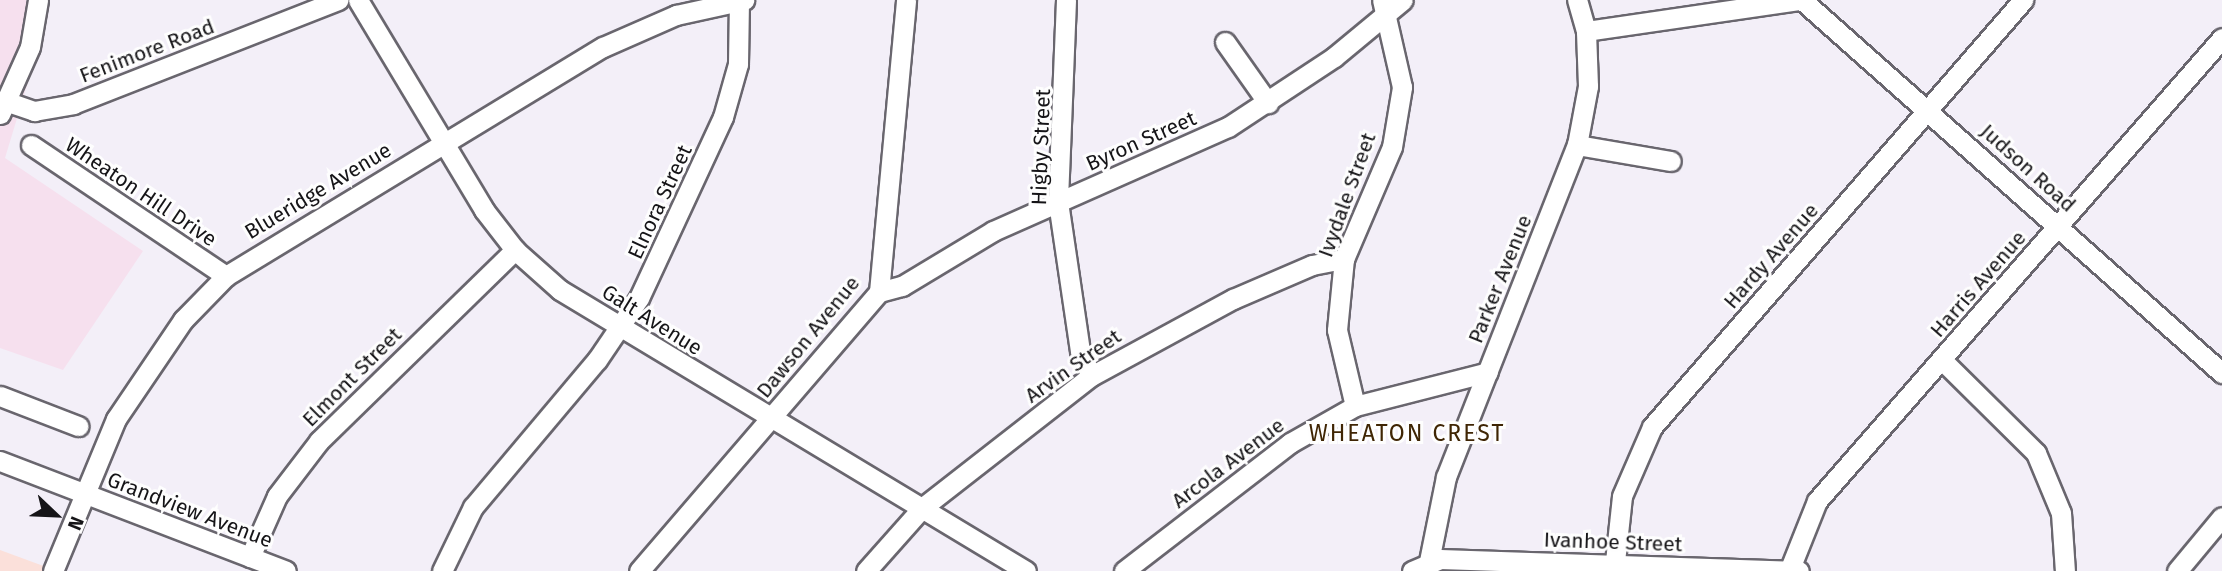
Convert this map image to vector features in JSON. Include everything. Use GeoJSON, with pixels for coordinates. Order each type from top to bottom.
{"type":"FeatureCollection","features":[{"type":"Feature","properties":{"kind":"street"},"geometry":{"type":"LineString","coordinates":[[4,108],[30,47],[38,0]]}},
{"type":"Feature","properties":{"kind":"street","name":"Fenimore Road"},"geometry":{"type":"LineString","coordinates":[[4,108],[34,111],[73,104],[338,0]]}},
{"type":"Feature","properties":{"kind":"street","name":"Galt Avenue"},"geometry":{"type":"LineString","coordinates":[[358,0],[443,142],[515,250],[560,290],[1026,571]]}},
{"type":"Feature","properties":{"kind":"street","name":"Blueridge Avenue"},"geometry":{"type":"LineString","coordinates":[[54,571],[83,494],[116,419],[148,369],[226,276],[603,47],[676,15],[741,0]]}},
{"type":"Feature","properties":{"kind":"street","name":"Elnora Street"},"geometry":{"type":"LineString","coordinates":[[442,571],[474,506],[621,328],[702,171],[723,117],[738,64],[741,0]]}},
{"type":"Feature","properties":{"kind":"street","name":"Dawson Avenue"},"geometry":{"type":"LineString","coordinates":[[639,571],[879,292],[892,102],[906,0]]}},
{"type":"Feature","properties":{"kind":"street","name":"Higby Street"},"geometry":{"type":"LineString","coordinates":[[1066,0],[1058,202],[1080,351],[1091,376]]}},
{"type":"Feature","properties":{"kind":"street","name":"Byron Street"},"geometry":{"type":"LineString","coordinates":[[879,292],[902,286],[993,231],[1204,138],[1268,103],[1384,8],[1403,0]]}},
{"type":"Feature","properties":{"kind":"street","name":"Parker Avenue"},"geometry":{"type":"LineString","coordinates":[[1422,568],[1446,477],[1577,145],[1588,86],[1586,31],[1577,0]]}},
{"type":"Feature","properties":{"kind":"street","name":"Judson Road"},"geometry":{"type":"LineString","coordinates":[[1586,31],[1800,0],[1928,109],[2222,373]]}},
{"type":"Feature","properties":{"kind":"street","name":"Hardy Avenue"},"geometry":{"type":"LineString","coordinates":[[1614,568],[1622,496],[1652,427],[2024,0]]}},
{"type":"Feature","properties":{"kind":"street","name":"Ivydale Street"},"geometry":{"type":"LineString","coordinates":[[1355,406],[1337,330],[1344,259],[1392,147],[1402,87],[1384,8]]}},
{"type":"Feature","properties":{"kind":"street","name":"Harris Avenue"},"geometry":{"type":"LineString","coordinates":[[1792,571],[1817,501],[2222,38]]}},
{"type":"Feature","properties":{"kind":"street"},"geometry":{"type":"LineString","coordinates":[[1226,42],[1268,103]]}},
{"type":"Feature","properties":{"kind":"street","name":"Wheaton Hill Drive"},"geometry":{"type":"LineString","coordinates":[[31,145],[226,276]]}},
{"type":"Feature","properties":{"kind":"street"},"geometry":{"type":"LineString","coordinates":[[1577,145],[1671,161]]}},
{"type":"Feature","properties":{"kind":"street","name":"Elmont Street"},"geometry":{"type":"LineString","coordinates":[[250,557],[277,496],[318,440],[515,250]]}},
{"type":"Feature","properties":{"kind":"street","name":"Arvin Street"},"geometry":{"type":"LineString","coordinates":[[866,571],[922,508],[1091,376],[1233,299],[1312,265],[1344,259]]}},
{"type":"Feature","properties":{"kind":"street"},"geometry":{"type":"LineString","coordinates":[[1942,360],[2036,453],[2062,513],[2065,571]]}},
{"type":"Feature","properties":{"kind":"street","name":"Arcola Avenue"},"geometry":{"type":"LineString","coordinates":[[1124,571],[1290,443],[1355,406],[1488,372]]}},
{"type":"Feature","properties":{"kind":"street"},"geometry":{"type":"LineString","coordinates":[[0,396],[78,426]]}},
{"type":"Feature","properties":{"kind":"street","name":"Grandview Avenue"},"geometry":{"type":"LineString","coordinates":[[0,461],[286,571]]}},
{"type":"Feature","properties":{"kind":"street"},"geometry":{"type":"LineString","coordinates":[[2177,571],[2222,517]]}},
{"type":"Feature","properties":{"kind":"street","name":"Ivanhoe Street"},"geometry":{"type":"LineString","coordinates":[[1422,568],[1792,571]]}},
{"type":"Feature","properties":{"kind":"shaded area"},"geometry":{"type":"Polygon","coordinates":[[[0,0],[26,0],[38,49],[5,158],[143,251],[63,370],[0,348],[0,0]]]}},
{"type":"Feature","properties":{"kind":"shaded area"},"geometry":{"type":"Polygon","coordinates":[[[0,550],[57,571],[0,571],[0,550]]]}},
{"type":"Feature","properties":{"kind":"district","name":"WHEATON CREST"},"geometry":{"type":"Point","coordinates":[1407,433]}}]}
